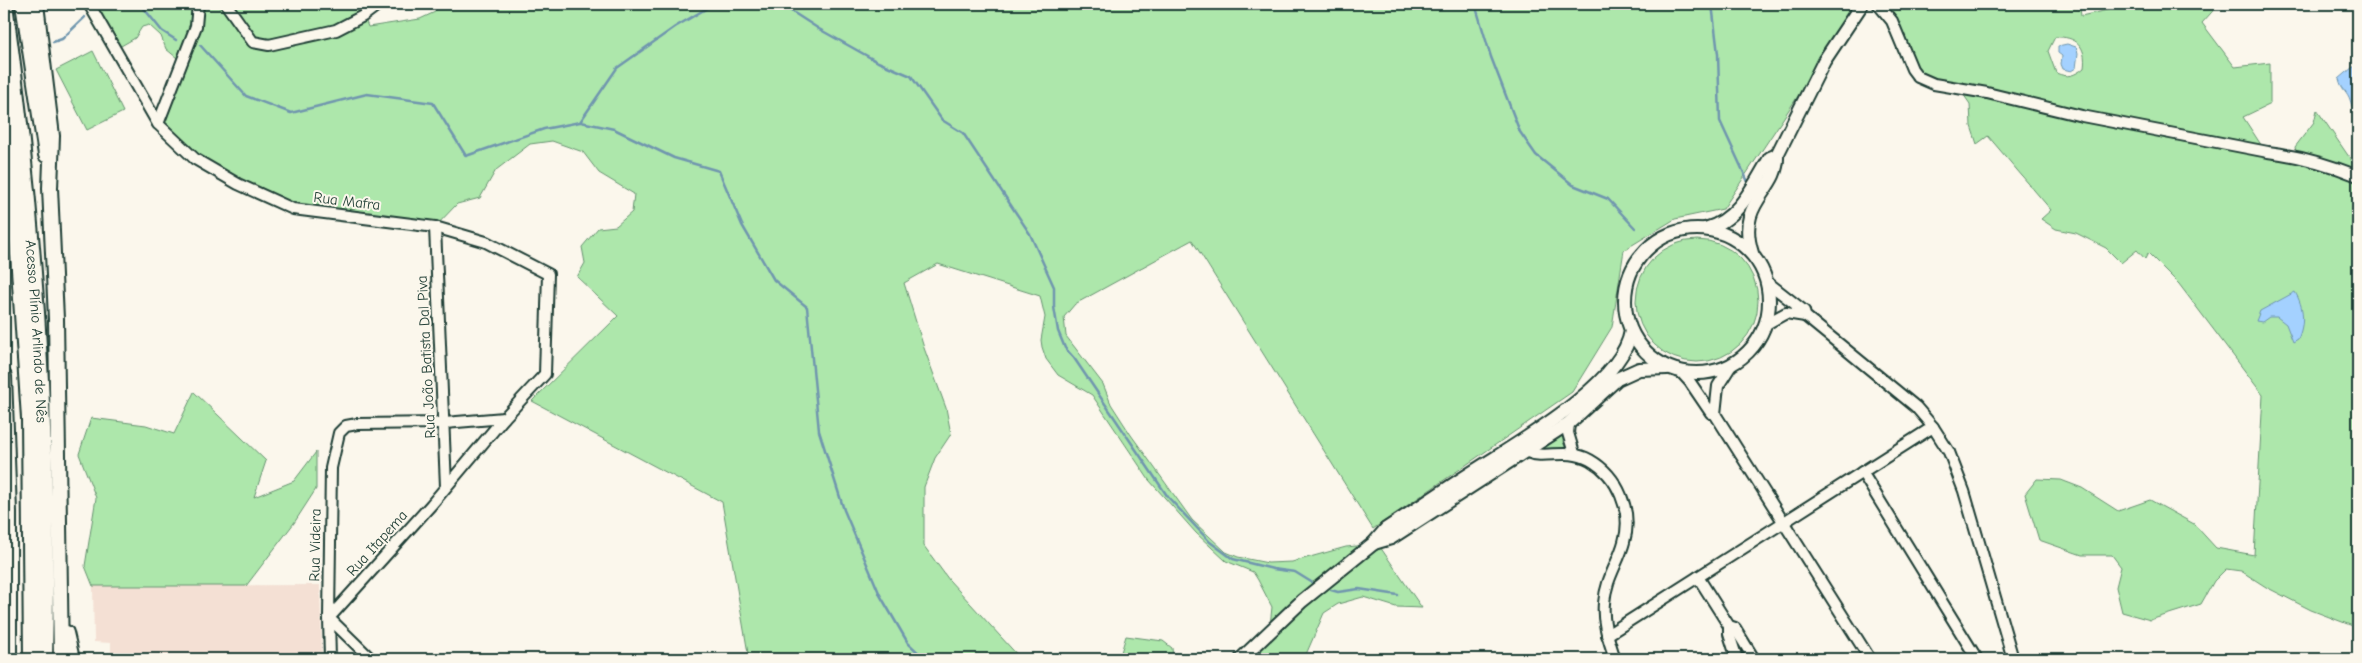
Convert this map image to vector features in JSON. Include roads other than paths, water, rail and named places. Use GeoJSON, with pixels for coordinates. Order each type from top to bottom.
{"type":"FeatureCollection","features":[{"type":"Feature","properties":{"kind":"highway","name":"Acesso Plínio Arlindo de Nês"},"geometry":{"type":"LineString","coordinates":[[4,4],[26,192],[41,420],[44,659]]}},
{"type":"Feature","properties":{"kind":"highway","name":"Acesso Plínio Arlindo de Nês"},"geometry":{"type":"LineString","coordinates":[[4,105],[15,195],[30,418],[32,659]]}},
{"type":"Feature","properties":{"kind":"main road"},"geometry":{"type":"LineString","coordinates":[[24,4],[50,188]]}},
{"type":"Feature","properties":{"kind":"main road"},"geometry":{"type":"LineString","coordinates":[[36,4],[52,136],[50,188],[56,319],[61,659]]}},
{"type":"Feature","properties":{"kind":"main road"},"geometry":{"type":"LineString","coordinates":[[4,376],[9,512],[9,659]]}},
{"type":"Feature","properties":{"kind":"main road"},"geometry":{"type":"LineString","coordinates":[[60,612],[72,659]]}},
{"type":"Feature","properties":{"kind":"street","name":"Rua Mafra"},"geometry":{"type":"LineString","coordinates":[[89,4],[158,124],[195,160],[238,184],[293,209],[435,227],[486,242],[548,274],[545,374]]}},
{"type":"Feature","properties":{"kind":"street"},"geometry":{"type":"LineString","coordinates":[[158,124],[196,26],[198,4]]}},
{"type":"Feature","properties":{"kind":"street"},"geometry":{"type":"LineString","coordinates":[[226,4],[253,42],[269,45],[336,30],[364,16],[379,4]]}},
{"type":"Feature","properties":{"kind":"street"},"geometry":{"type":"LineString","coordinates":[[1374,543],[1391,538],[1569,423],[1610,384],[1624,374],[1647,367],[1701,373],[1717,370],[1741,359],[1756,343],[1766,324],[1770,303],[1764,271],[1752,253],[1747,240],[1749,219],[1755,203],[1778,167],[1777,155],[1824,62],[1862,4]]}},
{"type":"Feature","properties":{"kind":"street"},"geometry":{"type":"LineString","coordinates":[[1878,4],[1892,21],[1912,69],[1918,77],[1934,84],[1987,93],[2082,116],[2294,155],[2330,165],[2358,176]]}},
{"type":"Feature","properties":{"kind":"street"},"geometry":{"type":"LineString","coordinates":[[1241,659],[1302,601],[1374,543],[1386,529],[1558,418],[1618,362],[1630,342],[1631,331],[1625,300],[1628,278],[1638,259],[1662,238],[1683,230],[1704,229],[1715,226],[1737,209],[1770,158],[1777,155]]}},
{"type":"Feature","properties":{"kind":"street","name":"Rua João Batista Dal Piva"},"geometry":{"type":"LineString","coordinates":[[435,227],[446,486]]}},
{"type":"Feature","properties":{"kind":"street"},"geometry":{"type":"LineString","coordinates":[[1704,229],[1730,237],[1752,253]]}},
{"type":"Feature","properties":{"kind":"street"},"geometry":{"type":"LineString","coordinates":[[1767,282],[1804,311],[1805,316]]}},
{"type":"Feature","properties":{"kind":"street"},"geometry":{"type":"LineString","coordinates":[[1766,324],[1786,313],[1805,316],[1916,407],[1933,427],[1949,452],[1964,491],[2013,659]]}},
{"type":"Feature","properties":{"kind":"street"},"geometry":{"type":"LineString","coordinates":[[1631,331],[1643,349],[1690,382],[1711,413],[1715,414],[1870,659]]}},
{"type":"Feature","properties":{"kind":"street"},"geometry":{"type":"LineString","coordinates":[[1715,414],[1718,386],[1732,364]]}},
{"type":"Feature","properties":{"kind":"street","name":"Rua Itapema"},"geometry":{"type":"LineString","coordinates":[[329,618],[504,418],[545,374]]}},
{"type":"Feature","properties":{"kind":"street"},"geometry":{"type":"LineString","coordinates":[[444,423],[504,418]]}},
{"type":"Feature","properties":{"kind":"street","name":"Rua Videira"},"geometry":{"type":"LineString","coordinates":[[330,659],[331,468],[339,433],[346,426],[357,424],[444,423]]}},
{"type":"Feature","properties":{"kind":"street"},"geometry":{"type":"LineString","coordinates":[[1569,423],[1568,433],[1574,453]]}},
{"type":"Feature","properties":{"kind":"street"},"geometry":{"type":"LineString","coordinates":[[1607,635],[1933,427]]}},
{"type":"Feature","properties":{"kind":"street"},"geometry":{"type":"LineString","coordinates":[[1526,452],[1530,454],[1574,453],[1591,460],[1606,472],[1617,487],[1626,513],[1625,540],[1611,570],[1605,593],[1604,620],[1615,659]]}},
{"type":"Feature","properties":{"kind":"street"},"geometry":{"type":"LineString","coordinates":[[1862,472],[1977,659]]}},
{"type":"Feature","properties":{"kind":"street"},"geometry":{"type":"LineString","coordinates":[[1698,577],[1729,626],[1735,628],[1754,659]]}},
{"type":"Feature","properties":{"kind":"street"},"geometry":{"type":"LineString","coordinates":[[329,618],[371,659]]}},
{"type":"Feature","properties":{"kind":"street"},"geometry":{"type":"LineString","coordinates":[[1729,626],[1728,634],[1737,659]]}},
{"type":"Feature","properties":{"kind":"water"},"geometry":{"type":"Polygon","coordinates":[[[2067,44],[2076,47],[2078,53],[2076,68],[2071,71],[2063,69],[2061,64],[2062,56],[2058,53],[2058,46],[2067,44]]]}},
{"type":"Feature","properties":{"kind":"water"},"geometry":{"type":"Polygon","coordinates":[[[2353,67],[2358,67],[2358,116],[2339,79],[2353,67]]]}},
{"type":"Feature","properties":{"kind":"water"},"geometry":{"type":"Polygon","coordinates":[[[2295,292],[2302,309],[2302,321],[2298,339],[2293,342],[2286,324],[2277,317],[2269,317],[2262,322],[2256,321],[2260,311],[2295,292]]]}},
{"type":"Feature","properties":{"kind":"waterway"},"geometry":{"type":"LineString","coordinates":[[132,4],[142,6],[162,31],[176,40]]}},
{"type":"Feature","properties":{"kind":"waterway"},"geometry":{"type":"LineString","coordinates":[[200,45],[246,96],[291,113],[367,94],[433,103],[466,156],[544,129],[580,122],[617,68],[675,27],[714,4],[788,9],[791,4]]}},
{"type":"Feature","properties":{"kind":"waterway"},"geometry":{"type":"LineString","coordinates":[[1475,4],[1491,57],[1520,132],[1536,155],[1573,185],[1608,199],[1635,228]]}},
{"type":"Feature","properties":{"kind":"waterway"},"geometry":{"type":"LineString","coordinates":[[1712,4],[1718,54],[1720,121],[1749,184]]}},
{"type":"Feature","properties":{"kind":"waterway"},"geometry":{"type":"LineString","coordinates":[[788,9],[819,29],[878,62],[911,76],[942,120],[963,133],[1030,234],[1054,287],[1054,307],[1058,331],[1065,348],[1074,358],[1168,497],[1210,542],[1233,559],[1273,569],[1295,572],[1316,585]]}},
{"type":"Feature","properties":{"kind":"waterway"},"geometry":{"type":"LineString","coordinates":[[53,42],[62,39],[85,17]]}},
{"type":"Feature","properties":{"kind":"waterway"},"geometry":{"type":"LineString","coordinates":[[581,122],[614,129],[674,158],[719,171],[742,225],[774,280],[807,307],[819,431],[844,510],[880,595],[908,643],[925,659]]}},
{"type":"Feature","properties":{"kind":"waterway"},"geometry":{"type":"LineString","coordinates":[[1331,590],[1338,592],[1359,589],[1398,595]]}}]}
